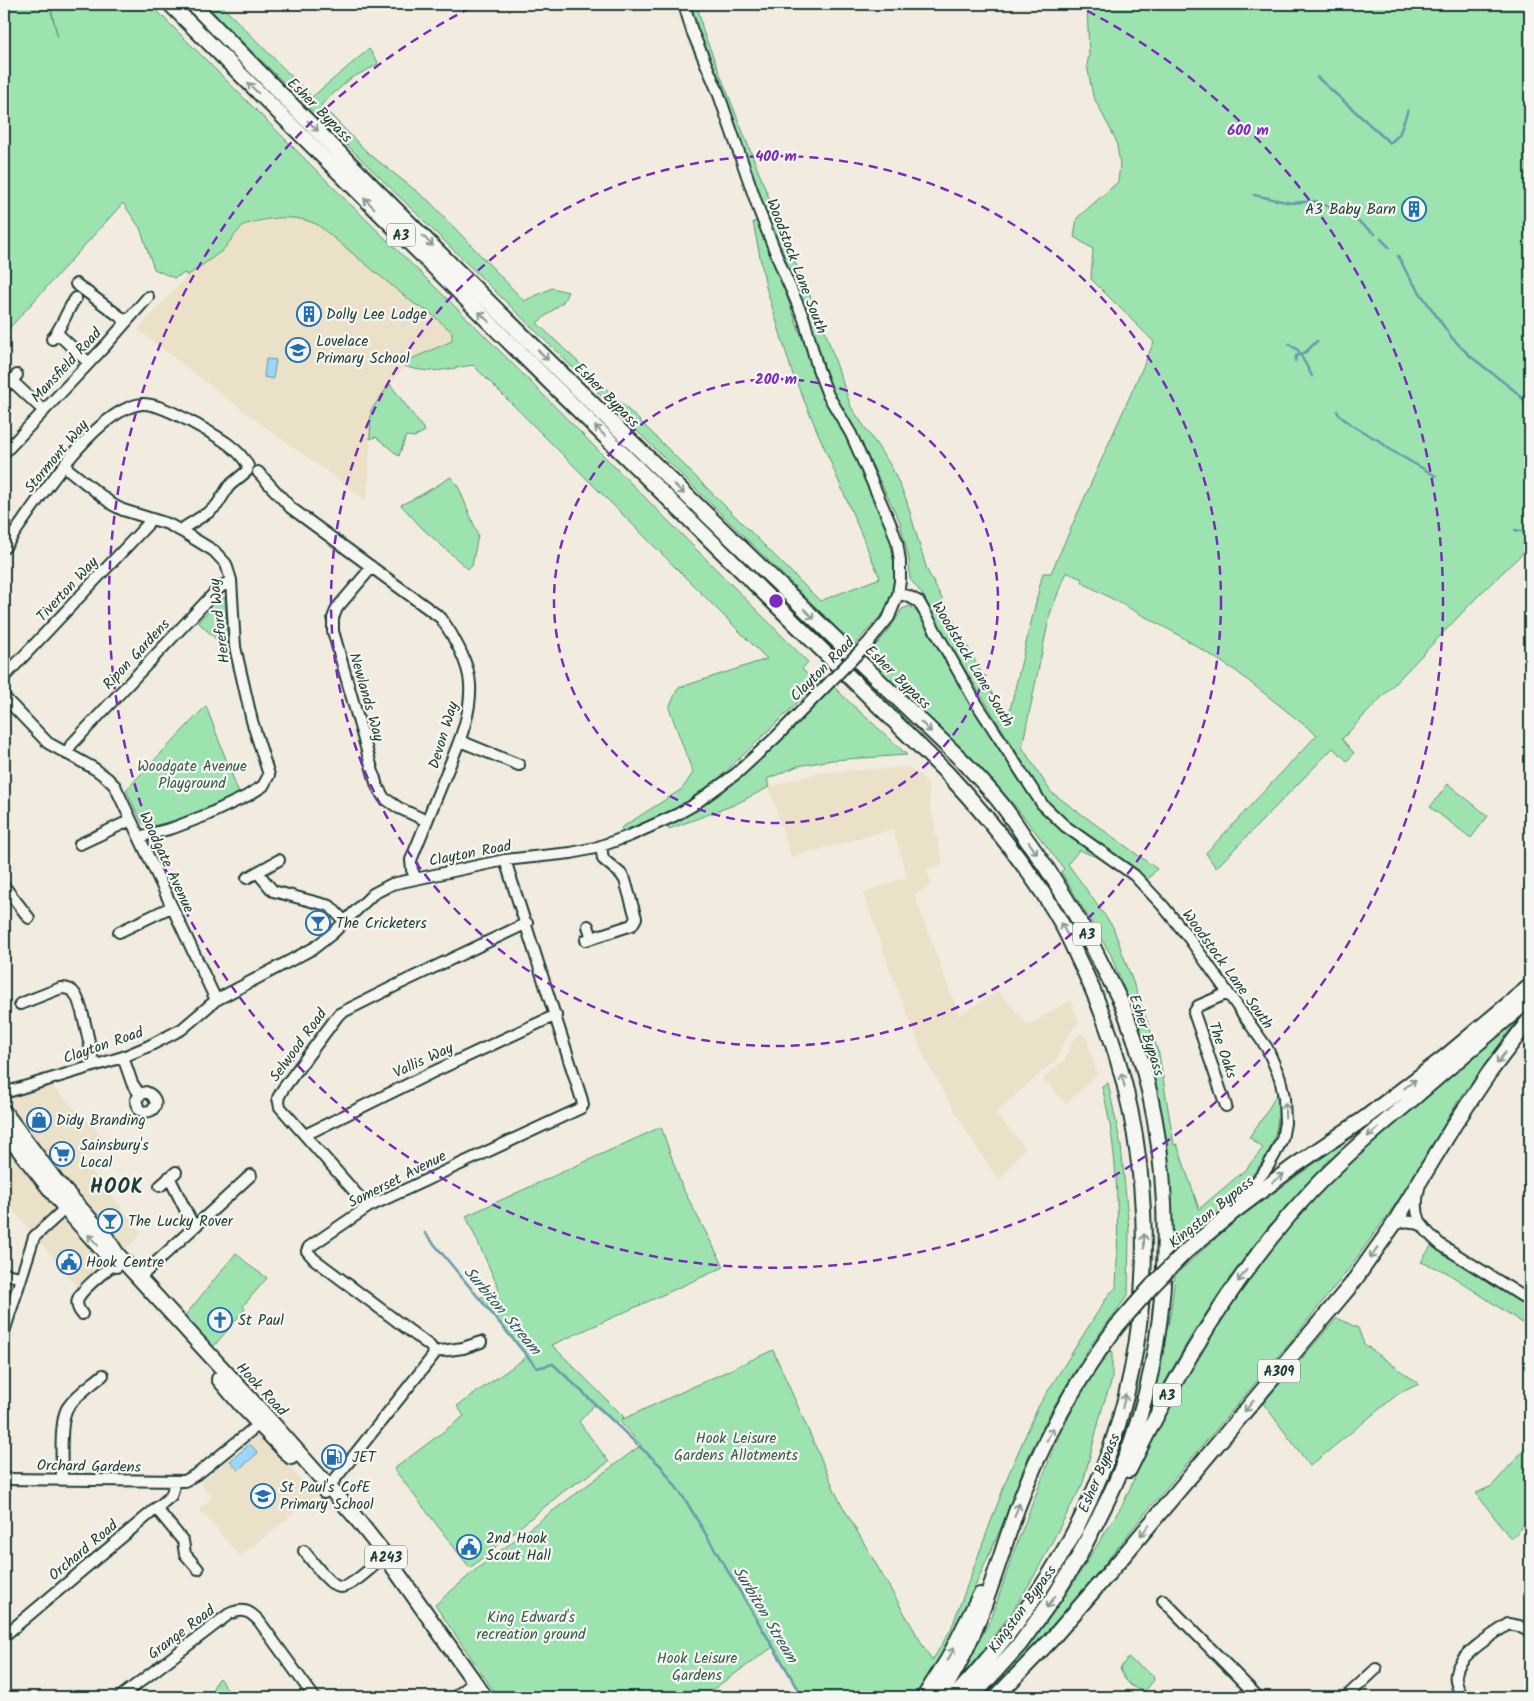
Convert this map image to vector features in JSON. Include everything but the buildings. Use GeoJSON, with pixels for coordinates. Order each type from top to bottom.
{"type":"FeatureCollection","features":[{"type":"Feature","properties":{"kind":"highway","name":"Esher Bypass"},"geometry":{"type":"LineString","coordinates":[[170,4],[475,308],[947,773],[999,831],[1054,911],[1090,980],[1111,1037],[1131,1113],[1139,1164],[1144,1244],[1143,1278],[1131,1370],[1123,1406],[1100,1476],[1053,1570],[995,1651],[954,1697]]}},
{"type":"Feature","properties":{"kind":"highway","name":"Esher Bypass"},"geometry":{"type":"LineString","coordinates":[[193,4],[292,105],[671,481],[966,765],[999,801],[1053,876],[1074,911],[1124,1010],[1134,1038],[1154,1120],[1163,1185],[1164,1229],[1164,1259],[1159,1322],[1154,1356],[1141,1408],[1122,1467],[1077,1560]]}},
{"type":"Feature","properties":{"kind":"highway","name":"Kingston Bypass"},"geometry":{"type":"LineString","coordinates":[[1006,1542],[1029,1478],[1056,1421],[1084,1374],[1117,1326],[1152,1286],[1185,1252],[1232,1213],[1387,1102],[1445,1057],[1530,986]]}},
{"type":"Feature","properties":{"kind":"highway","name":"A3"},"geometry":{"type":"LineString","coordinates":[[1077,1560],[1113,1503],[1165,1400],[1199,1339],[1243,1273],[1271,1238],[1311,1191],[1358,1144],[1530,999]]}},
{"type":"Feature","properties":{"kind":"highway","name":"A309"},"geometry":{"type":"LineString","coordinates":[[996,1697],[1062,1627],[1351,1285],[1392,1227],[1454,1125],[1489,1073],[1530,1019]]}},
{"type":"Feature","properties":{"kind":"highway","name":"Hook Road"},"geometry":{"type":"LineString","coordinates":[[4,1112],[69,1204],[114,1263],[209,1366],[259,1424],[327,1490],[472,1692]]}},
{"type":"Feature","properties":{"kind":"highway","name":"Hook Road"},"geometry":{"type":"LineString","coordinates":[[4,1132],[69,1204],[105,1236],[117,1254],[382,1551],[485,1697]]}},
{"type":"Feature","properties":{"kind":"highway"},"geometry":{"type":"LineString","coordinates":[[924,1697],[948,1659],[1006,1542]]}},
{"type":"Feature","properties":{"kind":"highway"},"geometry":{"type":"LineString","coordinates":[[939,1697],[950,1680],[972,1636],[1006,1542]]}},
{"type":"Feature","properties":{"kind":"highway","name":"Kingston Bypass"},"geometry":{"type":"LineString","coordinates":[[972,1697],[1020,1644],[1054,1597],[1077,1560]]}},
{"type":"Feature","properties":{"kind":"street","name":"Woodstock Lane South"},"geometry":{"type":"LineString","coordinates":[[684,4],[692,31],[718,92],[761,216],[804,319],[825,387],[851,434],[891,525],[900,561],[898,594],[908,596],[919,602],[975,701],[1042,804],[1065,826],[1140,881],[1163,906],[1228,992],[1267,1048],[1278,1071],[1284,1097],[1285,1122],[1282,1139],[1268,1168],[1232,1213]]}},
{"type":"Feature","properties":{"kind":"street"},"geometry":{"type":"LineString","coordinates":[[76,284],[90,289],[126,321]]}},
{"type":"Feature","properties":{"kind":"street","name":"Mansfield Road"},"geometry":{"type":"LineString","coordinates":[[4,453],[148,297]]}},
{"type":"Feature","properties":{"kind":"street"},"geometry":{"type":"LineString","coordinates":[[76,298],[66,312],[54,336],[89,363]]}},
{"type":"Feature","properties":{"kind":"street"},"geometry":{"type":"LineString","coordinates":[[11,381],[44,411]]}},
{"type":"Feature","properties":{"kind":"street","name":"Stormont Way"},"geometry":{"type":"LineString","coordinates":[[4,548],[64,466],[86,440],[113,416],[141,404],[150,404],[182,417],[211,433],[230,446],[244,459],[248,466],[247,471],[229,486],[218,505],[185,527],[183,532]]}},
{"type":"Feature","properties":{"kind":"street","name":"Hereford Way"},"geometry":{"type":"LineString","coordinates":[[64,466],[113,505],[168,524],[214,551],[226,564],[231,580],[235,647],[252,722],[269,775],[263,786],[248,796],[207,816],[139,837]]}},
{"type":"Feature","properties":{"kind":"street","name":"Devon Way"},"geometry":{"type":"LineString","coordinates":[[258,472],[291,508],[328,537],[372,566],[441,618],[450,631],[467,668],[470,683],[469,704],[460,741],[411,860],[412,870],[416,878]]}},
{"type":"Feature","properties":{"kind":"street","name":"Tiverton Way"},"geometry":{"type":"LineString","coordinates":[[4,677],[147,525],[149,519]]}},
{"type":"Feature","properties":{"kind":"street","name":"Newlands Way"},"geometry":{"type":"LineString","coordinates":[[372,566],[337,608],[333,618],[333,631],[377,786],[384,798],[399,808],[428,821]]}},
{"type":"Feature","properties":{"kind":"street","name":"Ripon Gardens"},"geometry":{"type":"LineString","coordinates":[[67,754],[71,745],[218,589],[231,580]]}},
{"type":"Feature","properties":{"kind":"street","name":"Clayton Road"},"geometry":{"type":"LineString","coordinates":[[4,1092],[123,1057],[182,1029],[216,1000],[314,948],[345,922],[373,894],[392,884],[505,860],[571,853],[601,846],[676,815],[715,790],[757,756],[868,643],[889,616],[898,594]]}},
{"type":"Feature","properties":{"kind":"street","name":"Woodgate Avenue"},"geometry":{"type":"LineString","coordinates":[[4,697],[48,743],[107,778],[115,786],[216,1000]]}},
{"type":"Feature","properties":{"kind":"street"},"geometry":{"type":"LineString","coordinates":[[460,741],[519,765]]}},
{"type":"Feature","properties":{"kind":"street"},"geometry":{"type":"LineString","coordinates":[[80,844],[130,820]]}},
{"type":"Feature","properties":{"kind":"street"},"geometry":{"type":"LineString","coordinates":[[588,926],[589,939],[632,925],[636,918],[625,880],[621,874],[603,859],[601,846]]}},
{"type":"Feature","properties":{"kind":"street"},"geometry":{"type":"LineString","coordinates":[[247,878],[279,860]]}},
{"type":"Feature","properties":{"kind":"street","name":"Somerset Avenue"},"geometry":{"type":"LineString","coordinates":[[434,1352],[430,1346],[308,1254],[307,1251],[309,1247],[368,1207],[581,1108],[583,1105],[527,923],[505,860]]}},
{"type":"Feature","properties":{"kind":"street"},"geometry":{"type":"LineString","coordinates":[[258,873],[273,891],[330,906],[345,922]]}},
{"type":"Feature","properties":{"kind":"street"},"geometry":{"type":"LineString","coordinates":[[4,886],[29,918]]}},
{"type":"Feature","properties":{"kind":"street"},"geometry":{"type":"LineString","coordinates":[[119,932],[171,907]]}},
{"type":"Feature","properties":{"kind":"street","name":"Selwood Road"},"geometry":{"type":"LineString","coordinates":[[368,1207],[280,1107],[278,1098],[283,1089],[339,1014],[527,923]]}},
{"type":"Feature","properties":{"kind":"street"},"geometry":{"type":"LineString","coordinates":[[20,1004],[61,988],[68,988],[74,993],[81,1011],[94,1065]]}},
{"type":"Feature","properties":{"kind":"street","name":"The Oaks"},"geometry":{"type":"LineString","coordinates":[[1226,1106],[1194,1013],[1198,1006],[1228,992]]}},
{"type":"Feature","properties":{"kind":"street","name":"Vallis Way"},"geometry":{"type":"LineString","coordinates":[[305,1135],[431,1073],[556,1015]]}},
{"type":"Feature","properties":{"kind":"street"},"geometry":{"type":"LineString","coordinates":[[123,1057],[132,1083],[140,1094]]}},
{"type":"Feature","properties":{"kind":"street"},"geometry":{"type":"LineString","coordinates":[[160,1186],[173,1175],[194,1227]]}},
{"type":"Feature","properties":{"kind":"street"},"geometry":{"type":"LineString","coordinates":[[139,1278],[251,1175]]}},
{"type":"Feature","properties":{"kind":"street"},"geometry":{"type":"LineString","coordinates":[[1421,1225],[1416,1203],[1423,1178]]}},
{"type":"Feature","properties":{"kind":"street"},"geometry":{"type":"LineString","coordinates":[[4,1332],[34,1237],[69,1204]]}},
{"type":"Feature","properties":{"kind":"street"},"geometry":{"type":"LineString","coordinates":[[1392,1227],[1402,1222],[1411,1221],[1421,1225],[1441,1245],[1530,1301]]}},
{"type":"Feature","properties":{"kind":"street"},"geometry":{"type":"LineString","coordinates":[[82,1314],[77,1308],[77,1300],[82,1292],[114,1263]]}},
{"type":"Feature","properties":{"kind":"street"},"geometry":{"type":"LineString","coordinates":[[4,1274],[20,1277]]}},
{"type":"Feature","properties":{"kind":"street"},"geometry":{"type":"LineString","coordinates":[[327,1490],[433,1356],[434,1352],[463,1348],[481,1342]]}},
{"type":"Feature","properties":{"kind":"street"},"geometry":{"type":"LineString","coordinates":[[62,1480],[63,1418],[67,1408],[76,1398],[103,1375]]}},
{"type":"Feature","properties":{"kind":"street"},"geometry":{"type":"LineString","coordinates":[[174,1482],[185,1481],[192,1477],[259,1424]]}},
{"type":"Feature","properties":{"kind":"street","name":"Orchard Gardens"},"geometry":{"type":"LineString","coordinates":[[4,1480],[174,1482]]}},
{"type":"Feature","properties":{"kind":"street","name":"Orchard Road"},"geometry":{"type":"LineString","coordinates":[[4,1636],[170,1496],[174,1482]]}},
{"type":"Feature","properties":{"kind":"street"},"geometry":{"type":"LineString","coordinates":[[156,1508],[184,1540],[185,1554],[198,1569]]}},
{"type":"Feature","properties":{"kind":"street"},"geometry":{"type":"LineString","coordinates":[[304,1551],[332,1584],[340,1587],[349,1585],[379,1561]]}},
{"type":"Feature","properties":{"kind":"street"},"geometry":{"type":"LineString","coordinates":[[1163,1600],[1258,1697]]}},
{"type":"Feature","properties":{"kind":"street","name":"Grange Road"},"geometry":{"type":"LineString","coordinates":[[120,1697],[229,1614],[237,1610],[245,1610],[253,1614],[314,1697]]}},
{"type":"Feature","properties":{"kind":"street"},"geometry":{"type":"LineString","coordinates":[[1464,1697],[1456,1683],[1456,1673],[1459,1664],[1469,1652],[1508,1624],[1519,1626],[1530,1632]]}},
{"type":"Feature","properties":{"kind":"street"},"geometry":{"type":"LineString","coordinates":[[1346,1697],[1376,1669]]}},
{"type":"Feature","properties":{"kind":"street"},"geometry":{"type":"LineString","coordinates":[[455,1697],[472,1692]]}},
{"type":"Feature","properties":{"kind":"shaded area","name":"Lovelace Primary School"},"geometry":{"type":"Polygon","coordinates":[[[284,218],[306,219],[318,225],[413,303],[429,312],[452,332],[452,341],[409,360],[371,410],[369,478],[366,500],[257,421],[138,330],[187,276],[222,251],[243,225],[284,218]]]}},
{"type":"Feature","properties":{"kind":"shaded area"},"geometry":{"type":"Polygon","coordinates":[[[907,767],[921,776],[928,785],[930,805],[943,865],[927,869],[931,886],[914,894],[959,1016],[998,991],[1028,1025],[1071,1000],[1079,1022],[1066,1038],[1057,1059],[995,1113],[1025,1147],[999,1181],[970,1137],[926,1061],[893,978],[863,893],[907,877],[893,829],[791,857],[769,787],[817,773],[907,767]]]}},
{"type":"Feature","properties":{"kind":"shaded area"},"geometry":{"type":"Polygon","coordinates":[[[1080,1033],[1087,1038],[1097,1074],[1066,1104],[1043,1079],[1065,1059],[1072,1043],[1080,1033]]]}},
{"type":"Feature","properties":{"kind":"shaded area"},"geometry":{"type":"Polygon","coordinates":[[[46,1080],[104,1138],[81,1158],[142,1233],[82,1292],[4,1199],[4,1093],[46,1080]]]}},
{"type":"Feature","properties":{"kind":"shaded area","name":"St Paul's CofE Primary School"},"geometry":{"type":"Polygon","coordinates":[[[255,1437],[265,1438],[297,1476],[318,1494],[240,1556],[199,1509],[212,1498],[200,1483],[255,1437]]]}},
{"type":"Feature","properties":{"kind":"green space"},"geometry":{"type":"Polygon","coordinates":[[[4,4],[49,4],[58,38],[50,4],[150,4],[478,329],[808,662],[802,669],[817,684],[716,781],[680,806],[623,832],[621,828],[682,789],[693,773],[669,708],[678,688],[767,659],[473,365],[430,371],[404,366],[409,360],[452,341],[452,332],[429,312],[413,303],[318,225],[309,221],[281,218],[243,225],[222,251],[187,276],[185,273],[174,278],[154,269],[140,228],[123,203],[4,334],[4,4]]]}},
{"type":"Feature","properties":{"kind":"green space"},"geometry":{"type":"Polygon","coordinates":[[[204,4],[220,4],[312,97],[369,49],[378,62],[377,65],[351,78],[321,105],[368,153],[429,201],[524,301],[552,288],[568,292],[563,302],[537,323],[639,420],[820,601],[880,578],[792,372],[766,287],[753,222],[759,220],[824,399],[851,447],[871,489],[895,549],[897,569],[891,600],[887,609],[854,645],[204,4]]]}},
{"type":"Feature","properties":{"kind":"green space"},"geometry":{"type":"Polygon","coordinates":[[[690,4],[697,4],[703,31],[778,221],[822,322],[851,407],[891,466],[906,499],[927,570],[1007,722],[1043,573],[1051,573],[1154,342],[1091,279],[1093,249],[1074,237],[1077,218],[1118,182],[1120,164],[1116,140],[1093,96],[1087,65],[1089,55],[1087,4],[1530,4],[1530,548],[1479,595],[1342,739],[1354,753],[1347,761],[1333,748],[1216,868],[1206,853],[1317,735],[1236,671],[1177,634],[1083,583],[1082,579],[1066,572],[1050,614],[1022,747],[1051,792],[1157,869],[1147,880],[1051,808],[935,621],[924,596],[910,579],[909,560],[900,522],[860,440],[833,394],[809,319],[766,214],[727,103],[699,34],[690,4]]]}},
{"type":"Feature","properties":{"kind":"green space"},"geometry":{"type":"Polygon","coordinates":[[[390,384],[425,431],[414,437],[406,436],[399,456],[376,437],[370,439],[371,410],[390,384]]]}},
{"type":"Feature","properties":{"kind":"green space"},"geometry":{"type":"Polygon","coordinates":[[[451,477],[459,488],[478,535],[472,566],[468,569],[422,528],[401,505],[451,477]]]}},
{"type":"Feature","properties":{"kind":"green space"},"geometry":{"type":"Polygon","coordinates":[[[225,597],[228,647],[222,645],[198,622],[225,597]]]}},
{"type":"Feature","properties":{"kind":"green space"},"geometry":{"type":"Polygon","coordinates":[[[910,606],[923,618],[1019,776],[1045,815],[1075,841],[1101,859],[1079,850],[1068,864],[1113,927],[1159,1054],[1174,1145],[1177,1144],[1199,1209],[1246,1169],[1263,1148],[1249,1137],[1265,1115],[1278,1092],[1276,1130],[1271,1147],[1261,1164],[1232,1197],[1170,1252],[1154,1092],[1137,1023],[1111,955],[1061,872],[1064,869],[1016,807],[973,759],[865,656],[885,634],[902,609],[910,606]]]}},
{"type":"Feature","properties":{"kind":"green space"},"geometry":{"type":"Polygon","coordinates":[[[834,687],[907,755],[832,760],[798,766],[767,779],[769,787],[734,805],[669,829],[667,825],[694,810],[747,771],[834,687]]]}},
{"type":"Feature","properties":{"kind":"green space","name":"Woodgate Avenue Playground"},"geometry":{"type":"Polygon","coordinates":[[[206,706],[239,794],[179,819],[149,827],[142,823],[126,790],[206,706]]]}},
{"type":"Feature","properties":{"kind":"green space"},"geometry":{"type":"Polygon","coordinates":[[[1448,784],[1488,816],[1471,838],[1430,807],[1448,784]]]}},
{"type":"Feature","properties":{"kind":"green space"},"geometry":{"type":"Polygon","coordinates":[[[1512,1021],[1516,1022],[1458,1101],[1407,1188],[1348,1270],[1286,1347],[1146,1512],[1048,1635],[988,1697],[981,1697],[1026,1650],[1069,1590],[1123,1504],[1162,1416],[1201,1346],[1243,1285],[1302,1208],[1351,1159],[1512,1021]]]}},
{"type":"Feature","properties":{"kind":"green space"},"geometry":{"type":"Polygon","coordinates":[[[1108,1083],[1121,1146],[1129,1229],[1128,1295],[1088,1349],[1050,1413],[1029,1455],[1004,1521],[972,1593],[943,1653],[915,1697],[803,1697],[773,1647],[702,1697],[498,1697],[435,1605],[473,1572],[641,1445],[619,1421],[616,1424],[594,1405],[579,1422],[609,1462],[564,1491],[470,1568],[394,1469],[464,1416],[457,1406],[528,1356],[479,1298],[499,1289],[466,1216],[661,1127],[682,1187],[724,1267],[552,1345],[624,1417],[621,1420],[773,1350],[839,1500],[932,1661],[951,1629],[1009,1473],[1038,1407],[1109,1294],[1116,1288],[1117,1187],[1112,1137],[1102,1087],[1108,1083]]]}},
{"type":"Feature","properties":{"kind":"green space"},"geometry":{"type":"Polygon","coordinates":[[[1340,1145],[1344,1150],[1268,1227],[1223,1287],[1188,1341],[1165,1382],[1142,1430],[1159,1369],[1171,1310],[1175,1275],[1234,1222],[1340,1145]]]}},
{"type":"Feature","properties":{"kind":"green space"},"geometry":{"type":"Polygon","coordinates":[[[1431,1246],[1530,1309],[1530,1328],[1446,1272],[1421,1262],[1431,1246]]]}},
{"type":"Feature","properties":{"kind":"green space"},"geometry":{"type":"Polygon","coordinates":[[[236,1253],[267,1278],[243,1306],[245,1309],[213,1347],[208,1344],[184,1317],[236,1253]]]}},
{"type":"Feature","properties":{"kind":"green space"},"geometry":{"type":"Polygon","coordinates":[[[1337,1318],[1358,1328],[1364,1344],[1419,1384],[1398,1394],[1310,1466],[1263,1403],[1337,1318]]]}},
{"type":"Feature","properties":{"kind":"green space"},"geometry":{"type":"Polygon","coordinates":[[[1112,1350],[1112,1380],[1103,1405],[1083,1483],[1033,1578],[1012,1612],[948,1692],[991,1620],[1014,1551],[1062,1431],[1082,1390],[1112,1350]]]}},
{"type":"Feature","properties":{"kind":"green space"},"geometry":{"type":"Polygon","coordinates":[[[1530,1443],[1530,1518],[1511,1539],[1476,1493],[1492,1486],[1530,1443]]]}},
{"type":"Feature","properties":{"kind":"green space"},"geometry":{"type":"Polygon","coordinates":[[[1128,1658],[1153,1675],[1154,1680],[1145,1691],[1129,1684],[1123,1677],[1120,1668],[1128,1658]]]}},
{"type":"Feature","properties":{"kind":"green space"},"geometry":{"type":"Polygon","coordinates":[[[219,1678],[233,1697],[209,1697],[219,1678]]]}},
{"type":"Feature","properties":{"kind":"water"},"geometry":{"type":"Polygon","coordinates":[[[266,359],[276,360],[273,379],[264,377],[266,359]]]}},
{"type":"Feature","properties":{"kind":"water"},"geometry":{"type":"Polygon","coordinates":[[[250,1444],[258,1453],[238,1470],[230,1461],[250,1444]]]}},
{"type":"Feature","properties":{"kind":"waterway"},"geometry":{"type":"LineString","coordinates":[[1317,77],[1390,143],[1399,135],[1408,110]]}},
{"type":"Feature","properties":{"kind":"waterway"},"geometry":{"type":"LineString","coordinates":[[1254,195],[1291,203],[1316,201],[1342,210],[1375,234]]}},
{"type":"Feature","properties":{"kind":"waterway"},"geometry":{"type":"LineString","coordinates":[[1381,239],[1389,247]]}},
{"type":"Feature","properties":{"kind":"waterway"},"geometry":{"type":"LineString","coordinates":[[1398,256],[1409,277],[1452,338],[1470,356],[1515,391],[1530,406]]}},
{"type":"Feature","properties":{"kind":"waterway"},"geometry":{"type":"LineString","coordinates":[[1295,361],[1296,356],[1306,352],[1317,341]]}},
{"type":"Feature","properties":{"kind":"waterway"},"geometry":{"type":"LineString","coordinates":[[1289,344],[1298,350],[1312,376]]}},
{"type":"Feature","properties":{"kind":"waterway"},"geometry":{"type":"LineString","coordinates":[[1337,411],[1340,416],[1356,428],[1436,476]]}},
{"type":"Feature","properties":{"kind":"waterway"},"geometry":{"type":"LineString","coordinates":[[1515,530],[1521,531],[1530,537]]}},
{"type":"Feature","properties":{"kind":"waterway","name":"Surbiton Stream"},"geometry":{"type":"LineString","coordinates":[[425,1233],[537,1368],[553,1364],[637,1444]]}},
{"type":"Feature","properties":{"kind":"waterway","name":"Surbiton Stream"},"geometry":{"type":"LineString","coordinates":[[639,1446],[661,1466],[686,1501],[803,1697]]}},
{"type":"Feature","properties":{"kind":"place","name":"A3 Baby Barn"},"geometry":{"type":"Point","coordinates":[1414,209]}},
{"type":"Feature","properties":{"kind":"place","name":"Dolly Lee Lodge"},"geometry":{"type":"Point","coordinates":[309,314]}},
{"type":"Feature","properties":{"kind":"place","name":"Lovelace Primary School"},"geometry":{"type":"Point","coordinates":[298,350]}},
{"type":"Feature","properties":{"kind":"place","name":"The Cricketers"},"geometry":{"type":"Point","coordinates":[318,923]}},
{"type":"Feature","properties":{"kind":"place","name":"Didy Branding"},"geometry":{"type":"Point","coordinates":[39,1120]}},
{"type":"Feature","properties":{"kind":"place","name":"Sainsbury's Local"},"geometry":{"type":"Point","coordinates":[62,1154]}},
{"type":"Feature","properties":{"kind":"place","name":"The Lucky Rover"},"geometry":{"type":"Point","coordinates":[110,1221]}},
{"type":"Feature","properties":{"kind":"place","name":"Hook Centre"},"geometry":{"type":"Point","coordinates":[69,1262]}},
{"type":"Feature","properties":{"kind":"place","name":"St Paul"},"geometry":{"type":"Point","coordinates":[220,1320]}},
{"type":"Feature","properties":{"kind":"place","name":"JET"},"geometry":{"type":"Point","coordinates":[334,1457]}},
{"type":"Feature","properties":{"kind":"place","name":"St Paul's CofE Primary School"},"geometry":{"type":"Point","coordinates":[263,1496]}},
{"type":"Feature","properties":{"kind":"place","name":"2nd Hook Scout Hall"},"geometry":{"type":"Point","coordinates":[469,1547]}},
{"type":"Feature","properties":{"kind":"district","name":"HOOK"},"geometry":{"type":"Point","coordinates":[117,1186]}},
{"type":"Feature","properties":{"kind":"park label","name":"Hook Leisure Gardens Allotments"},"geometry":{"type":"Point","coordinates":[736,1446]}},
{"type":"Feature","properties":{"kind":"park label","name":"King Edward's recreation ground"},"geometry":{"type":"Point","coordinates":[531,1626]}},
{"type":"Feature","properties":{"kind":"park label","name":"Hook Leisure Gardens"},"geometry":{"type":"Point","coordinates":[697,1666]}}]}
